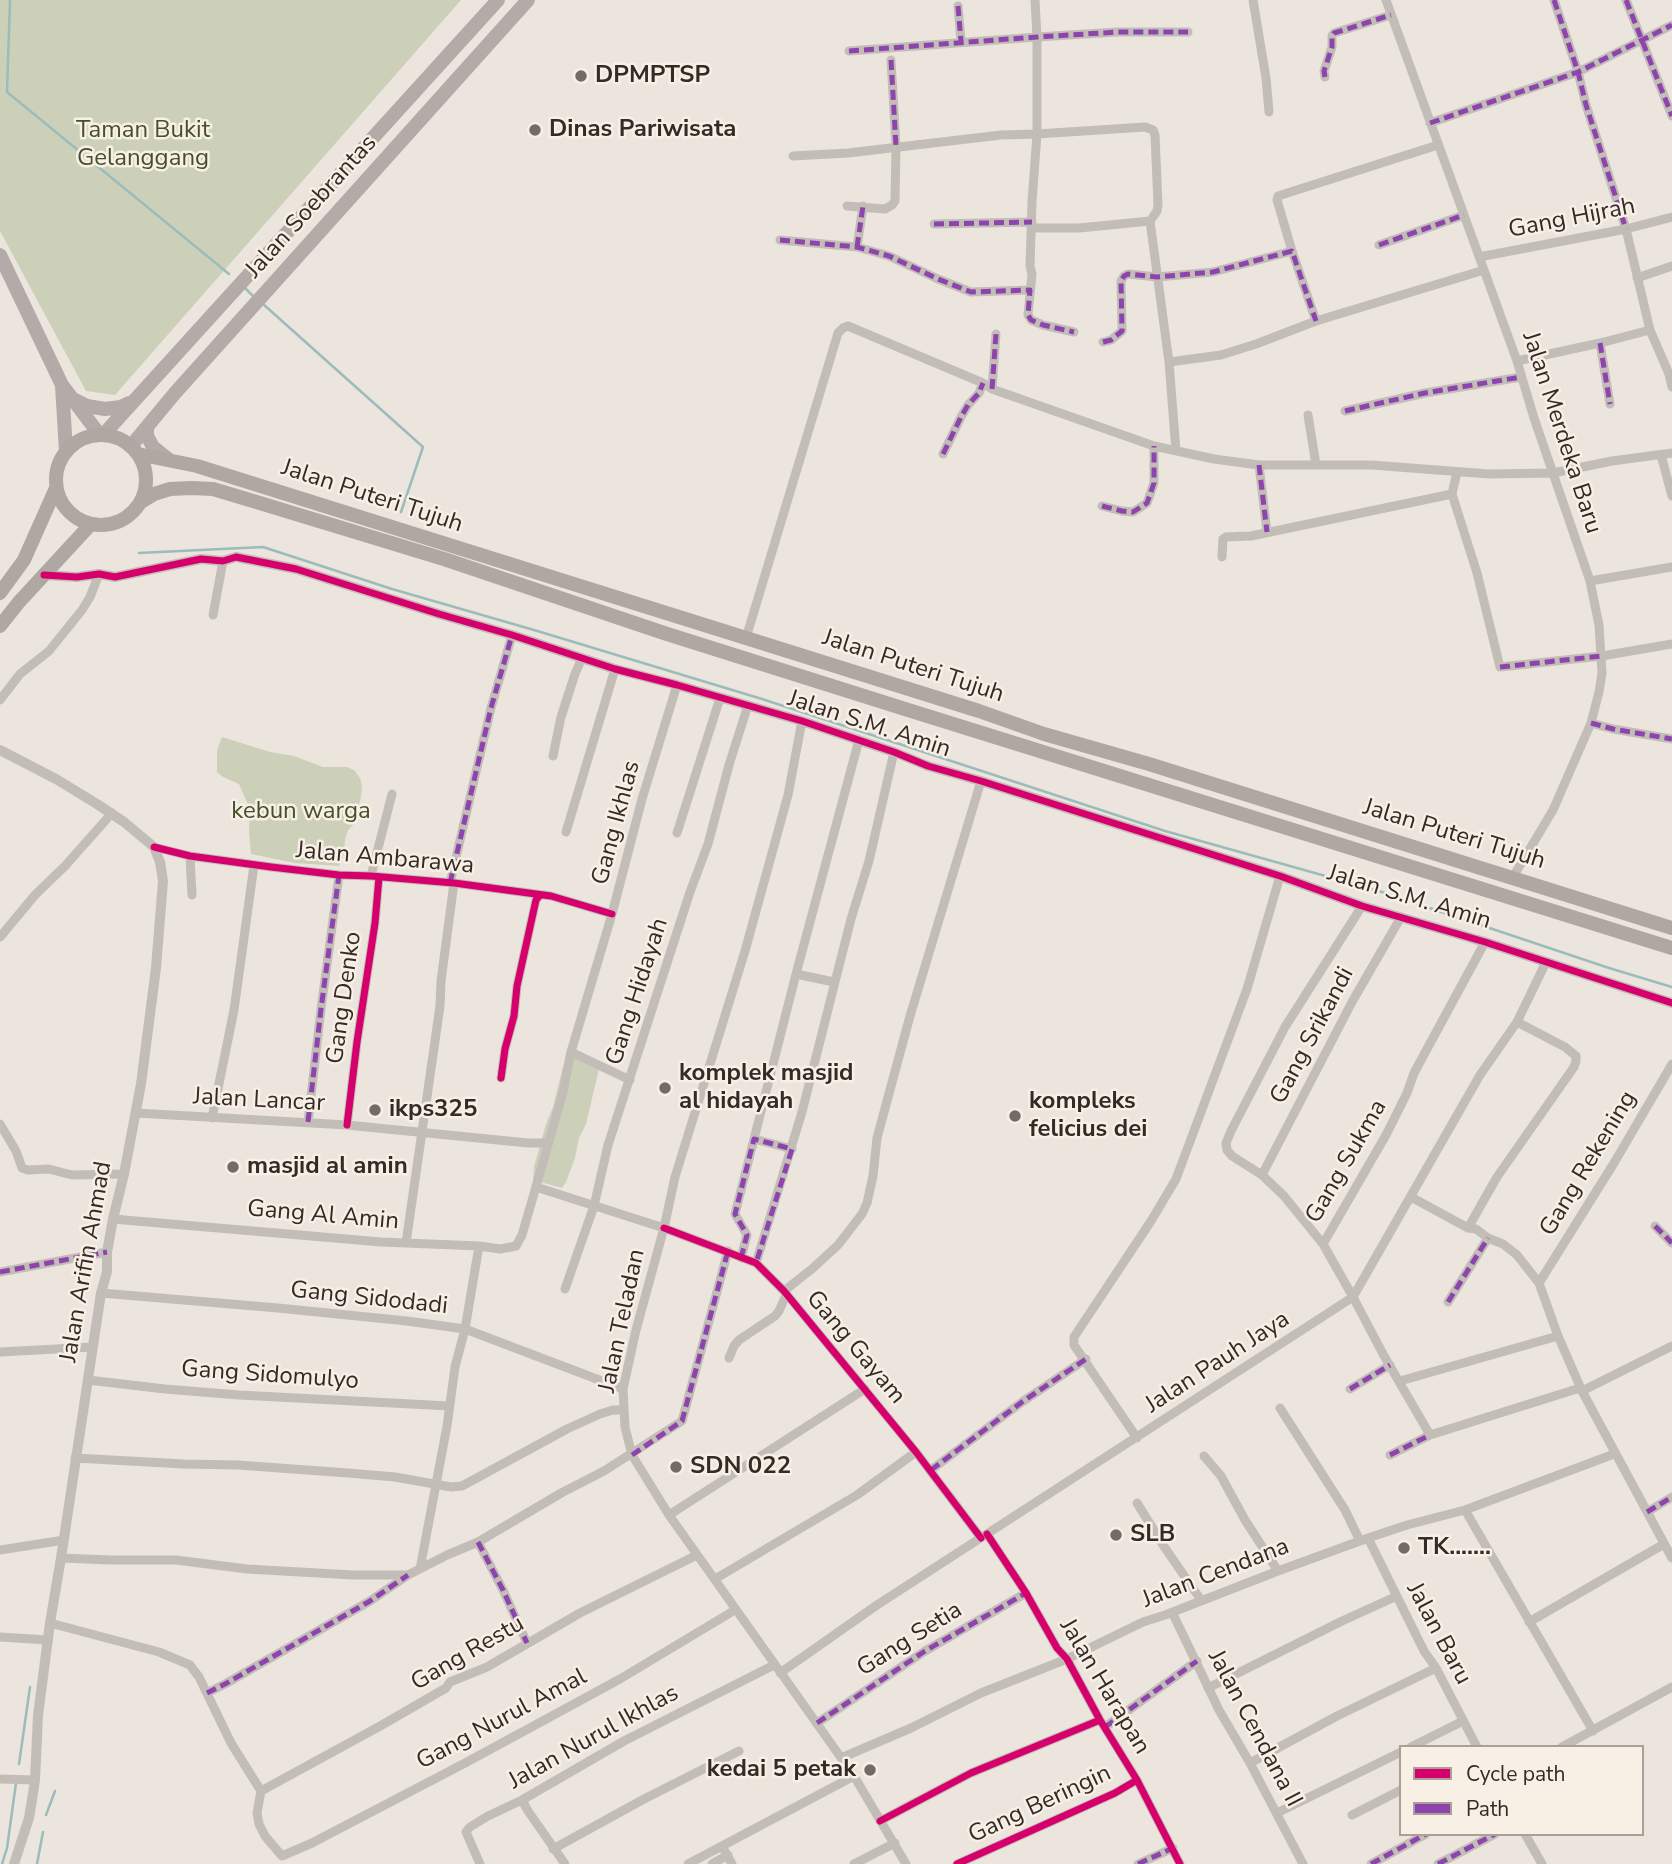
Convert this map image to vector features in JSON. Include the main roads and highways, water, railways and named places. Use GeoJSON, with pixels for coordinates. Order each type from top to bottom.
{"type":"FeatureCollection","features":[{"type":"Feature","properties":{"kind":"highway"},"geometry":{"type":"LineString","coordinates":[[101,434],[118,438],[134,450],[144,465],[146,478],[141,502],[132,514],[120,522],[106,525],[79,520],[68,511],[56,488],[59,462],[66,450],[87,436],[101,434]]}},
{"type":"Feature","properties":{"kind":"highway","name":"Jalan Puteri Tujuh"},"geometry":{"type":"LineString","coordinates":[[134,450],[210,470],[979,710],[1045,734],[1672,928]]}},
{"type":"Feature","properties":{"kind":"highway"},"geometry":{"type":"LineString","coordinates":[[0,593],[24,560],[56,488]]}},
{"type":"Feature","properties":{"kind":"highway","name":"Jalan Puteri Tujuh"},"geometry":{"type":"LineString","coordinates":[[141,502],[170,489],[191,488],[213,489],[251,500],[444,559],[664,633],[892,705],[1672,948]]}},
{"type":"Feature","properties":{"kind":"highway"},"geometry":{"type":"LineString","coordinates":[[0,626],[91,524]]}},
{"type":"Feature","properties":{"kind":"main road","name":"Jalan Soebrantas"},"geometry":{"type":"LineString","coordinates":[[101,434],[244,281],[498,0]]}},
{"type":"Feature","properties":{"kind":"main road","name":"Jalan Soebrantas"},"geometry":{"type":"LineString","coordinates":[[134,450],[147,427],[528,0]]}},
{"type":"Feature","properties":{"kind":"main road"},"geometry":{"type":"LineString","coordinates":[[400,109],[415,125]]}},
{"type":"Feature","properties":{"kind":"main road"},"geometry":{"type":"LineString","coordinates":[[0,255],[62,385],[101,434]]}},
{"type":"Feature","properties":{"kind":"main road"},"geometry":{"type":"LineString","coordinates":[[62,385],[66,450]]}},
{"type":"Feature","properties":{"kind":"main road"},"geometry":{"type":"LineString","coordinates":[[71,397],[87,406],[105,409],[131,403]]}},
{"type":"Feature","properties":{"kind":"main road"},"geometry":{"type":"LineString","coordinates":[[147,427],[147,436],[153,447],[168,459]]}},
{"type":"Feature","properties":{"kind":"waterway"},"geometry":{"type":"LineString","coordinates":[[10,0],[7,92],[229,274]]}},
{"type":"Feature","properties":{"kind":"waterway"},"geometry":{"type":"LineString","coordinates":[[245,288],[254,297]]}},
{"type":"Feature","properties":{"kind":"waterway"},"geometry":{"type":"LineString","coordinates":[[263,304],[423,447],[401,512]]}},
{"type":"Feature","properties":{"kind":"waterway"},"geometry":{"type":"LineString","coordinates":[[139,553],[263,547],[392,589],[762,699],[1165,831],[1379,891],[1672,987]]}},
{"type":"Feature","properties":{"kind":"waterway"},"geometry":{"type":"LineString","coordinates":[[19,1764],[30,1687]]}},
{"type":"Feature","properties":{"kind":"waterway"},"geometry":{"type":"LineString","coordinates":[[2,1864],[7,1848],[16,1783]]}},
{"type":"Feature","properties":{"kind":"waterway"},"geometry":{"type":"LineString","coordinates":[[46,1815],[55,1791]]}},
{"type":"Feature","properties":{"kind":"waterway"},"geometry":{"type":"LineString","coordinates":[[37,1864],[43,1832]]}},
{"type":"Feature","properties":{"kind":"place","name":"DPMPTSP"},"geometry":{"type":"Point","coordinates":[581,76]}},
{"type":"Feature","properties":{"kind":"place","name":"Dinas Pariwisata"},"geometry":{"type":"Point","coordinates":[535,130]}},
{"type":"Feature","properties":{"kind":"place","name":"komplek masjid al hidayah"},"geometry":{"type":"Point","coordinates":[665,1088]}},
{"type":"Feature","properties":{"kind":"place","name":"ikps325"},"geometry":{"type":"Point","coordinates":[375,1110]}},
{"type":"Feature","properties":{"kind":"place","name":"kompleks felicius dei"},"geometry":{"type":"Point","coordinates":[1015,1116]}},
{"type":"Feature","properties":{"kind":"place","name":"masjid al amin"},"geometry":{"type":"Point","coordinates":[233,1167]}},
{"type":"Feature","properties":{"kind":"place","name":"SDN 022"},"geometry":{"type":"Point","coordinates":[676,1467]}},
{"type":"Feature","properties":{"kind":"place","name":"SLB"},"geometry":{"type":"Point","coordinates":[1116,1535]}},
{"type":"Feature","properties":{"kind":"place","name":"TK......."},"geometry":{"type":"Point","coordinates":[1404,1548]}},
{"type":"Feature","properties":{"kind":"place","name":"kedai 5 petak"},"geometry":{"type":"Point","coordinates":[870,1770]}},
{"type":"Feature","properties":{"kind":"park label","name":"Taman Bukit Gelanggang"},"geometry":{"type":"Point","coordinates":[143,145]}},
{"type":"Feature","properties":{"kind":"park label","name":"kebun warga"},"geometry":{"type":"Point","coordinates":[301,812]}}]}
